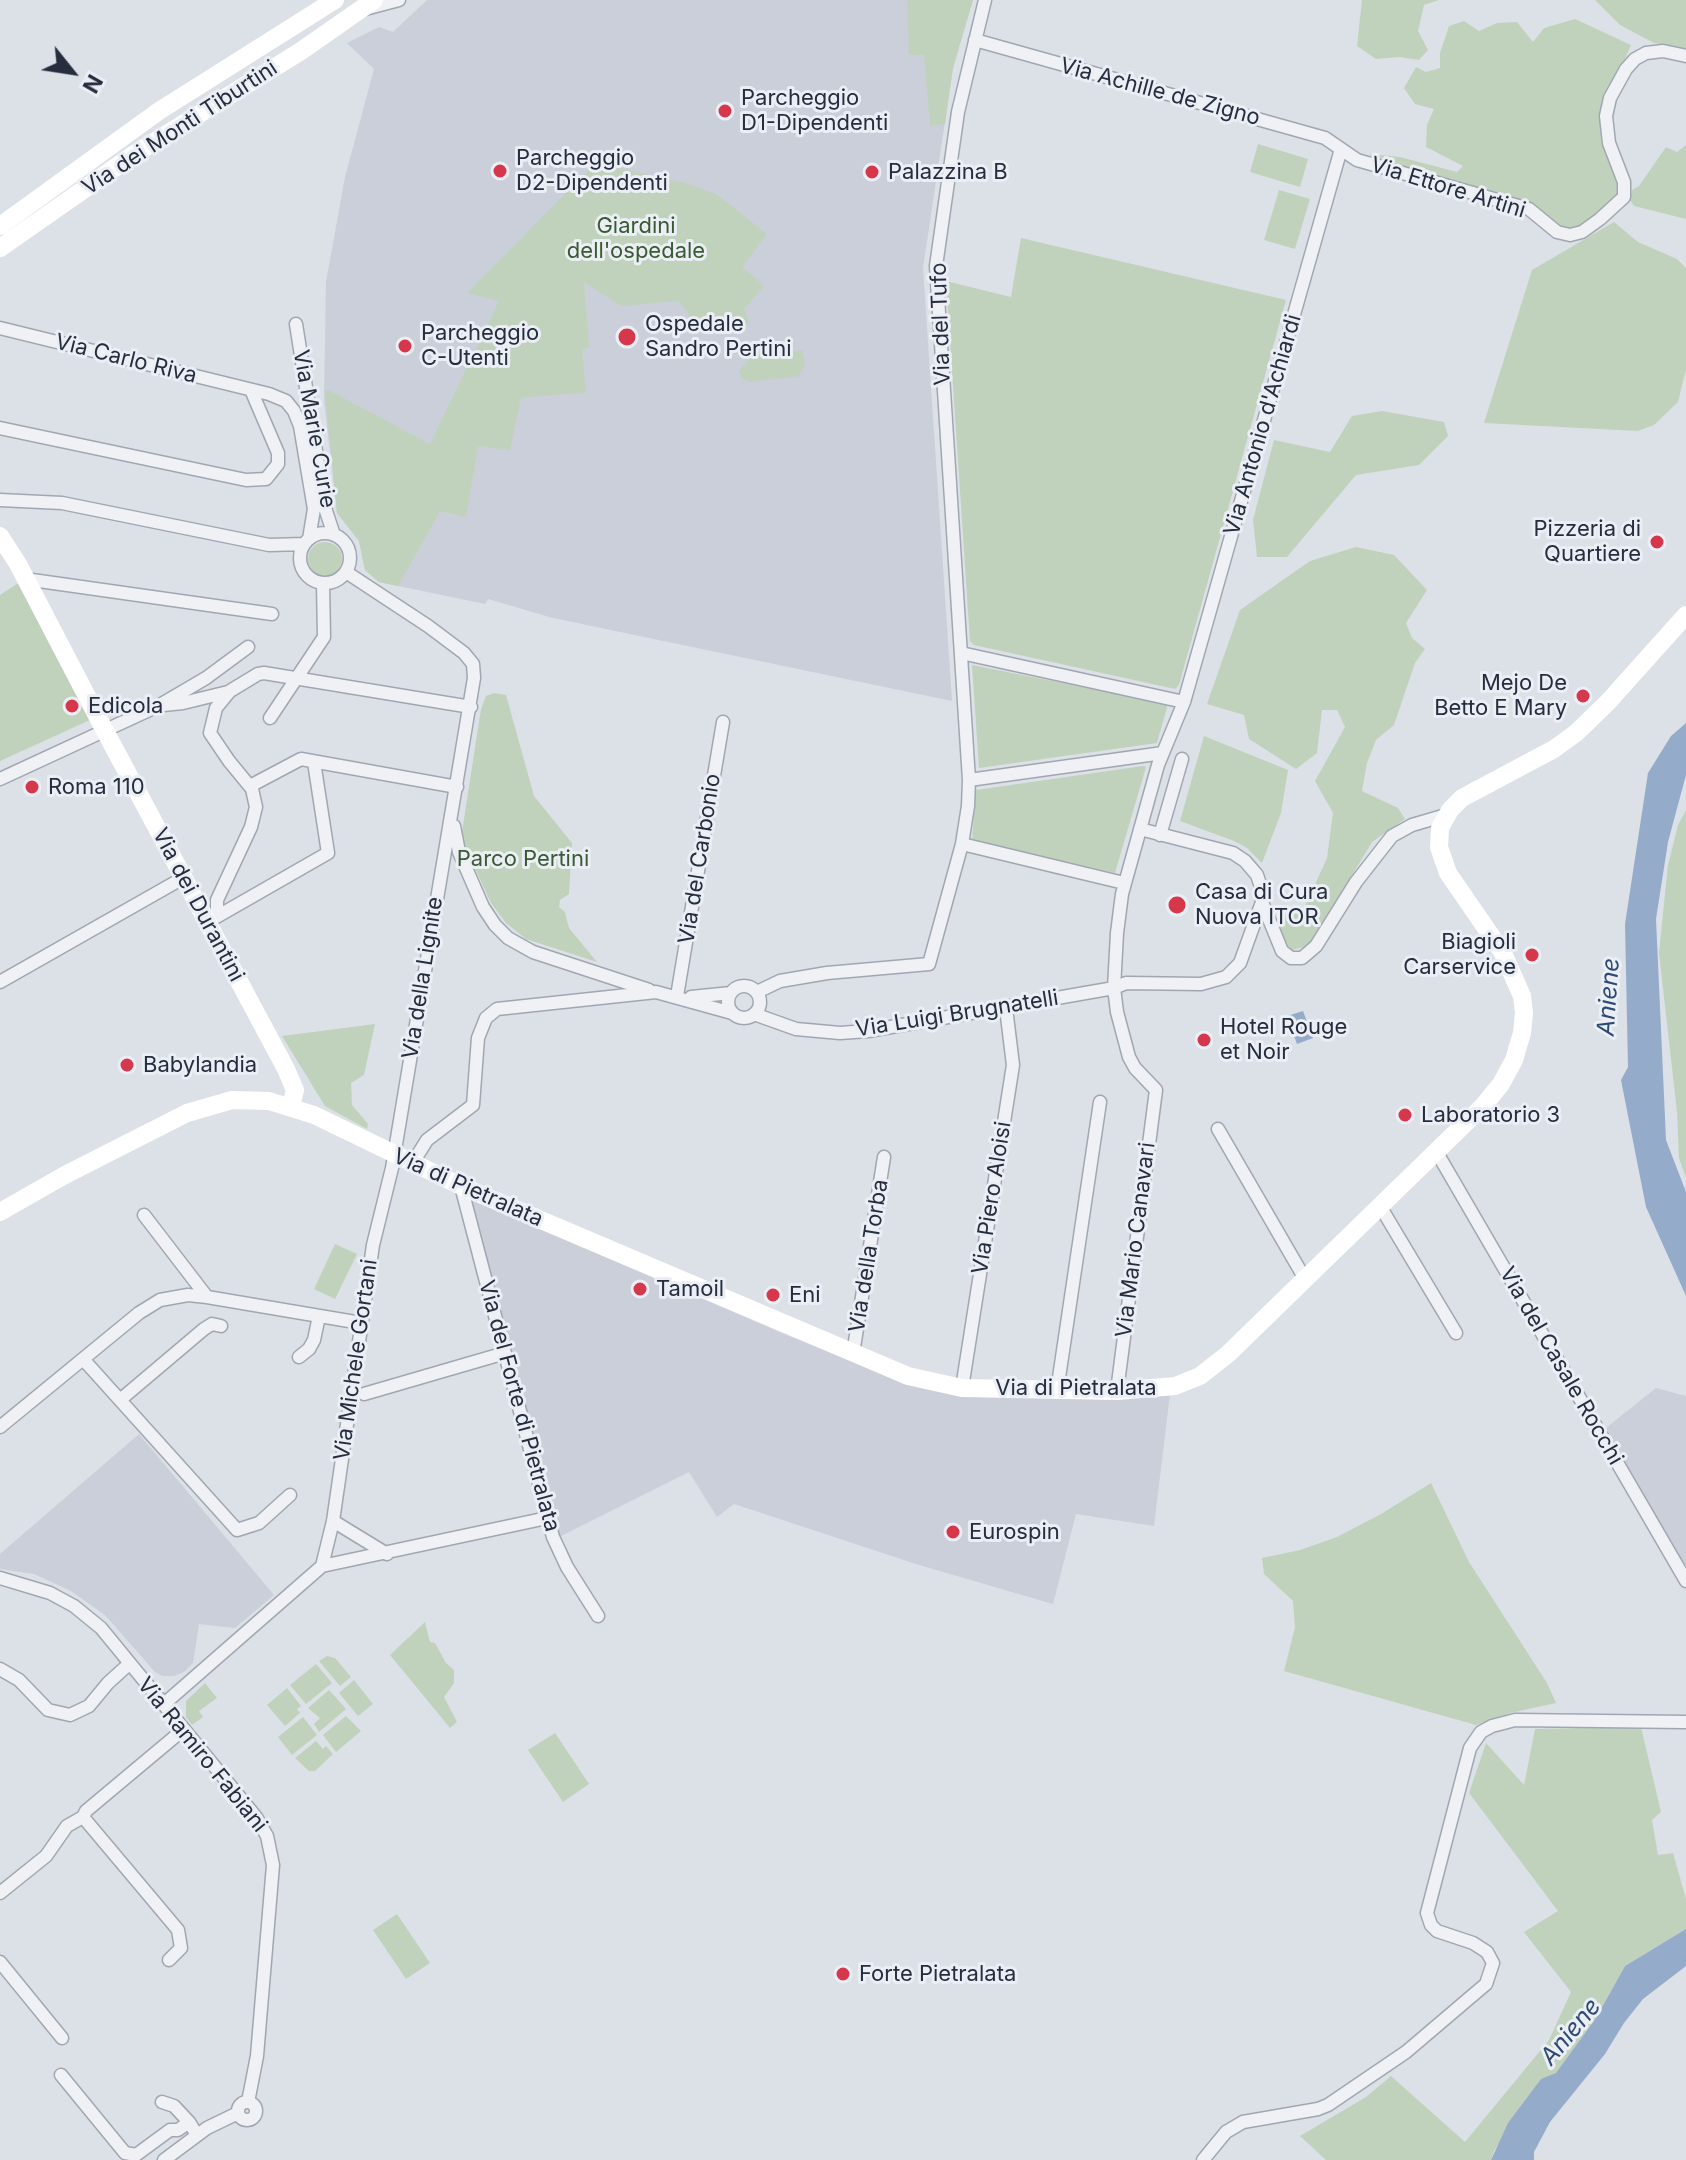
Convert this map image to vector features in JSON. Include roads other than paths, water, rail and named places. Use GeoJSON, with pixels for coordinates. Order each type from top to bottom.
{"type":"FeatureCollection","features":[{"type":"Feature","properties":{"kind":"street","name":"Via dei Monti Tiburtini"},"geometry":{"type":"LineString","coordinates":[[0,226],[159,111],[335,0]]}},
{"type":"Feature","properties":{"kind":"street","name":"Via dei Monti Tiburtini"},"geometry":{"type":"LineString","coordinates":[[0,248],[144,148],[301,51],[368,5],[388,5],[399,0]]}},
{"type":"Feature","properties":{"kind":"street","name":"Via del Tufo"},"geometry":{"type":"LineString","coordinates":[[757,992],[776,982],[811,975],[929,964],[962,844],[969,780],[936,266],[958,112],[985,0]]}},
{"type":"Feature","properties":{"kind":"street","name":"Via Achille de Zigno"},"geometry":{"type":"LineString","coordinates":[[975,40],[1325,138],[1341,149]]}},
{"type":"Feature","properties":{"kind":"street","name":"Via Ettore Artini"},"geometry":{"type":"LineString","coordinates":[[1341,149],[1362,162],[1529,209],[1557,232],[1576,234],[1616,206],[1625,194],[1624,182],[1609,143],[1606,116],[1610,98],[1626,69],[1635,59],[1651,52],[1686,56]]}},
{"type":"Feature","properties":{"kind":"street","name":"Via Antonio d'Achiardi"},"geometry":{"type":"LineString","coordinates":[[1156,1090],[1135,1068],[1126,1050],[1114,988],[1124,883],[1163,753],[1184,702],[1341,149]]}},
{"type":"Feature","properties":{"kind":"street","name":"Via Marie Curie"},"geometry":{"type":"LineString","coordinates":[[296,324],[325,508],[334,535]]}},
{"type":"Feature","properties":{"kind":"street","name":"Via Carlo Riva"},"geometry":{"type":"LineString","coordinates":[[0,328],[286,401],[300,426],[314,509],[306,541]]}},
{"type":"Feature","properties":{"kind":"street"},"geometry":{"type":"LineString","coordinates":[[0,428],[246,480],[266,479],[278,464],[278,453],[251,390]]}},
{"type":"Feature","properties":{"kind":"street"},"geometry":{"type":"LineString","coordinates":[[0,500],[62,503],[269,545],[306,541],[320,533],[334,535],[348,548],[350,560],[346,572],[336,581],[323,584],[310,579],[302,569],[299,556],[306,541]]}},
{"type":"Feature","properties":{"kind":"street","name":"Via dei Durantini"},"geometry":{"type":"LineString","coordinates":[[0,536],[183,878],[213,919],[294,1086],[291,1107]]}},
{"type":"Feature","properties":{"kind":"street","name":"Via della Lignite"},"geometry":{"type":"LineString","coordinates":[[346,572],[428,626],[471,659],[475,673],[393,1155]]}},
{"type":"Feature","properties":{"kind":"street"},"geometry":{"type":"LineString","coordinates":[[25,579],[272,614]]}},
{"type":"Feature","properties":{"kind":"street"},"geometry":{"type":"LineString","coordinates":[[270,718],[324,637],[323,584]]}},
{"type":"Feature","properties":{"kind":"street"},"geometry":{"type":"LineString","coordinates":[[1140,829],[1238,855],[1257,875],[1262,902],[1282,951],[1291,958],[1302,958],[1316,946],[1356,882],[1392,836],[1412,825],[1446,815],[1462,798],[1568,739],[1608,702],[1686,615]]}},
{"type":"Feature","properties":{"kind":"street"},"geometry":{"type":"LineString","coordinates":[[0,779],[160,705],[206,678],[248,647]]}},
{"type":"Feature","properties":{"kind":"street"},"geometry":{"type":"LineString","coordinates":[[961,653],[1184,702]]}},
{"type":"Feature","properties":{"kind":"street"},"geometry":{"type":"LineString","coordinates":[[160,705],[183,703],[230,691],[261,673],[471,707]]}},
{"type":"Feature","properties":{"kind":"street"},"geometry":{"type":"LineString","coordinates":[[213,919],[217,900],[254,820],[255,798],[250,786],[210,733],[214,711],[230,691]]}},
{"type":"Feature","properties":{"kind":"street","name":"Via del Carbonio"},"geometry":{"type":"LineString","coordinates":[[680,997],[723,722]]}},
{"type":"Feature","properties":{"kind":"street"},"geometry":{"type":"LineString","coordinates":[[969,780],[1163,753]]}},
{"type":"Feature","properties":{"kind":"street"},"geometry":{"type":"LineString","coordinates":[[250,786],[301,759],[457,787]]}},
{"type":"Feature","properties":{"kind":"street"},"geometry":{"type":"LineString","coordinates":[[1160,835],[1182,759]]}},
{"type":"Feature","properties":{"kind":"street"},"geometry":{"type":"LineString","coordinates":[[213,919],[328,853],[314,762]]}},
{"type":"Feature","properties":{"kind":"street"},"geometry":{"type":"LineString","coordinates":[[453,813],[461,857],[485,911],[495,925],[517,944],[554,959],[744,1018],[754,1014],[760,1005],[757,992],[744,986],[731,993],[680,997]]}},
{"type":"Feature","properties":{"kind":"street","name":"Via di Pietralata"},"geometry":{"type":"LineString","coordinates":[[0,1212],[65,1175],[198,1109],[240,1100],[269,1101],[332,1123],[461,1186],[908,1376],[962,1388],[1057,1391],[1163,1389],[1200,1376],[1228,1354],[1483,1106],[1501,1084],[1517,1053],[1524,1022],[1522,996],[1513,972],[1451,878],[1443,860],[1439,834],[1446,815]]}},
{"type":"Feature","properties":{"kind":"street"},"geometry":{"type":"LineString","coordinates":[[962,844],[1124,883]]}},
{"type":"Feature","properties":{"kind":"street"},"geometry":{"type":"LineString","coordinates":[[444,854],[452,850],[461,857]]}},
{"type":"Feature","properties":{"kind":"street"},"geometry":{"type":"LineString","coordinates":[[0,982],[183,878]]}},
{"type":"Feature","properties":{"kind":"street","name":"Via Luigi Brugnatelli"},"geometry":{"type":"LineString","coordinates":[[754,1014],[796,1029],[840,1033],[1006,1008],[1130,983],[1201,984],[1226,977],[1240,963],[1262,902]]}},
{"type":"Feature","properties":{"kind":"street"},"geometry":{"type":"LineString","coordinates":[[412,1164],[427,1140],[473,1105],[477,1044],[481,1027],[491,1012],[511,1005],[656,992]]}},
{"type":"Feature","properties":{"kind":"street"},"geometry":{"type":"LineString","coordinates":[[731,993],[728,1005],[732,1013]]}},
{"type":"Feature","properties":{"kind":"street","name":"Via Piero Aloisi"},"geometry":{"type":"LineString","coordinates":[[962,1388],[1013,1065],[1006,1008]]}},
{"type":"Feature","properties":{"kind":"street","name":"Via Mario Canavari"},"geometry":{"type":"LineString","coordinates":[[1117,1391],[1156,1090]]}},
{"type":"Feature","properties":{"kind":"street"},"geometry":{"type":"LineString","coordinates":[[1057,1391],[1100,1102]]}},
{"type":"Feature","properties":{"kind":"street"},"geometry":{"type":"LineString","coordinates":[[1218,1129],[1305,1279]]}},
{"type":"Feature","properties":{"kind":"street","name":"Via del Casale Rocchi"},"geometry":{"type":"LineString","coordinates":[[1436,1151],[1686,1581]]}},
{"type":"Feature","properties":{"kind":"street","name":"Via Michele Gortani"},"geometry":{"type":"LineString","coordinates":[[322,1566],[333,1521],[373,1245],[393,1155]]}},
{"type":"Feature","properties":{"kind":"street","name":"Via della Torba"},"geometry":{"type":"LineString","coordinates":[[853,1354],[884,1157]]}},
{"type":"Feature","properties":{"kind":"street","name":"Via del Forte di Pietralata"},"geometry":{"type":"LineString","coordinates":[[461,1186],[547,1518],[563,1560],[598,1616]]}},
{"type":"Feature","properties":{"kind":"street"},"geometry":{"type":"LineString","coordinates":[[1380,1206],[1456,1333]]}},
{"type":"Feature","properties":{"kind":"street"},"geometry":{"type":"LineString","coordinates":[[144,1215],[207,1297]]}},
{"type":"Feature","properties":{"kind":"street"},"geometry":{"type":"LineString","coordinates":[[0,1427],[139,1313],[160,1300],[188,1295],[207,1297],[361,1323]]}},
{"type":"Feature","properties":{"kind":"street"},"geometry":{"type":"LineString","coordinates":[[299,1357],[314,1340],[319,1316]]}},
{"type":"Feature","properties":{"kind":"street"},"geometry":{"type":"LineString","coordinates":[[120,1400],[204,1329],[212,1324],[221,1326]]}},
{"type":"Feature","properties":{"kind":"street"},"geometry":{"type":"LineString","coordinates":[[364,1394],[505,1353]]}},
{"type":"Feature","properties":{"kind":"street"},"geometry":{"type":"LineString","coordinates":[[83,1359],[237,1530],[259,1523],[290,1495]]}},
{"type":"Feature","properties":{"kind":"street"},"geometry":{"type":"LineString","coordinates":[[164,1704],[322,1566],[547,1518]]}},
{"type":"Feature","properties":{"kind":"street"},"geometry":{"type":"LineString","coordinates":[[333,1521],[387,1554]]}},
{"type":"Feature","properties":{"kind":"street","name":"Via Ramiro Fabiani"},"geometry":{"type":"LineString","coordinates":[[0,1578],[50,1593],[74,1606],[101,1628],[256,1817],[272,1849],[257,2056],[248,2102],[256,2107],[254,2118],[246,2121],[238,2113],[197,2135],[164,2160]]}},
{"type":"Feature","properties":{"kind":"street"},"geometry":{"type":"LineString","coordinates":[[0,1669],[19,1680],[48,1710],[70,1715],[89,1706],[129,1664]]}},
{"type":"Feature","properties":{"kind":"street"},"geometry":{"type":"LineString","coordinates":[[1203,2160],[1226,2132],[1243,2122],[1328,2105],[1406,2052],[1486,1984],[1492,1958],[1473,1943],[1437,1931],[1429,1922],[1427,1913],[1470,1748],[1481,1732],[1515,1720],[1686,1722]]}},
{"type":"Feature","properties":{"kind":"street"},"geometry":{"type":"LineString","coordinates":[[0,1893],[46,1856],[67,1826],[83,1817],[86,1811],[184,1729]]}},
{"type":"Feature","properties":{"kind":"street"},"geometry":{"type":"LineString","coordinates":[[83,1817],[178,1930],[181,1948],[169,1960]]}},
{"type":"Feature","properties":{"kind":"street"},"geometry":{"type":"LineString","coordinates":[[0,1962],[62,2038]]}},
{"type":"Feature","properties":{"kind":"street"},"geometry":{"type":"LineString","coordinates":[[61,2075],[125,2153],[136,2155],[170,2130],[178,2130],[189,2122]]}},
{"type":"Feature","properties":{"kind":"street"},"geometry":{"type":"LineString","coordinates":[[162,2102],[174,2106],[197,2135]]}},
{"type":"Feature","properties":{"kind":"water"},"geometry":{"type":"Polygon","coordinates":[[[1686,723],[1686,775],[1668,842],[1656,919],[1666,1140],[1686,1192],[1686,1296],[1646,1207],[1621,1080],[1628,1067],[1625,924],[1648,773],[1671,736],[1686,723]]]}},
{"type":"Feature","properties":{"kind":"water"},"geometry":{"type":"Polygon","coordinates":[[[1303,1011],[1313,1038],[1297,1044],[1287,1016],[1303,1011]]]}},
{"type":"Feature","properties":{"kind":"water"},"geometry":{"type":"Polygon","coordinates":[[[1686,1929],[1686,1966],[1643,1999],[1624,2023],[1605,2054],[1550,2122],[1534,2152],[1534,2160],[1491,2160],[1508,2123],[1541,2079],[1556,2073],[1596,2018],[1625,1966],[1686,1929]]]}},
{"type":"Feature","properties":{"kind":"place","name":"Parcheggio D1-Dipendenti"},"geometry":{"type":"Point","coordinates":[725,111]}},
{"type":"Feature","properties":{"kind":"place","name":"Parcheggio D2-Dipendenti"},"geometry":{"type":"Point","coordinates":[500,171]}},
{"type":"Feature","properties":{"kind":"place","name":"Palazzina B"},"geometry":{"type":"Point","coordinates":[872,172]}},
{"type":"Feature","properties":{"kind":"place","name":"Ospedale Sandro Pertini"},"geometry":{"type":"Point","coordinates":[627,337]}},
{"type":"Feature","properties":{"kind":"place","name":"Parcheggio C-Utenti"},"geometry":{"type":"Point","coordinates":[405,346]}},
{"type":"Feature","properties":{"kind":"place","name":"Pizzeria di Quartiere"},"geometry":{"type":"Point","coordinates":[1657,542]}},
{"type":"Feature","properties":{"kind":"place","name":"Mejo De Betto E Mary"},"geometry":{"type":"Point","coordinates":[1583,696]}},
{"type":"Feature","properties":{"kind":"place","name":"Edicola"},"geometry":{"type":"Point","coordinates":[72,706]}},
{"type":"Feature","properties":{"kind":"place","name":"Roma 110"},"geometry":{"type":"Point","coordinates":[32,787]}},
{"type":"Feature","properties":{"kind":"place","name":"Casa di Cura Nuova ITOR"},"geometry":{"type":"Point","coordinates":[1177,905]}},
{"type":"Feature","properties":{"kind":"place","name":"Biagioli Carservice"},"geometry":{"type":"Point","coordinates":[1532,955]}},
{"type":"Feature","properties":{"kind":"place","name":"Hotel Rouge et Noir"},"geometry":{"type":"Point","coordinates":[1204,1040]}},
{"type":"Feature","properties":{"kind":"place","name":"Babylandia"},"geometry":{"type":"Point","coordinates":[127,1065]}},
{"type":"Feature","properties":{"kind":"place","name":"Laboratorio 3"},"geometry":{"type":"Point","coordinates":[1405,1115]}},
{"type":"Feature","properties":{"kind":"place","name":"Tamoil"},"geometry":{"type":"Point","coordinates":[640,1289]}},
{"type":"Feature","properties":{"kind":"place","name":"Eni"},"geometry":{"type":"Point","coordinates":[773,1295]}},
{"type":"Feature","properties":{"kind":"place","name":"Eurospin"},"geometry":{"type":"Point","coordinates":[953,1532]}},
{"type":"Feature","properties":{"kind":"place","name":"Forte Pietralata"},"geometry":{"type":"Point","coordinates":[843,1974]}},
{"type":"Feature","properties":{"kind":"park label","name":"Giardini dell'ospedale"},"geometry":{"type":"Point","coordinates":[636,238]}},
{"type":"Feature","properties":{"kind":"park label","name":"Parco Pertini"},"geometry":{"type":"Point","coordinates":[523,859]}},
{"type":"Feature","properties":{"kind":"water label","name":"Aniene"},"geometry":{"type":"Point","coordinates":[1609,997]}},
{"type":"Feature","properties":{"kind":"water label","name":"Aniene"},"geometry":{"type":"Point","coordinates":[1571,2032]}}]}
